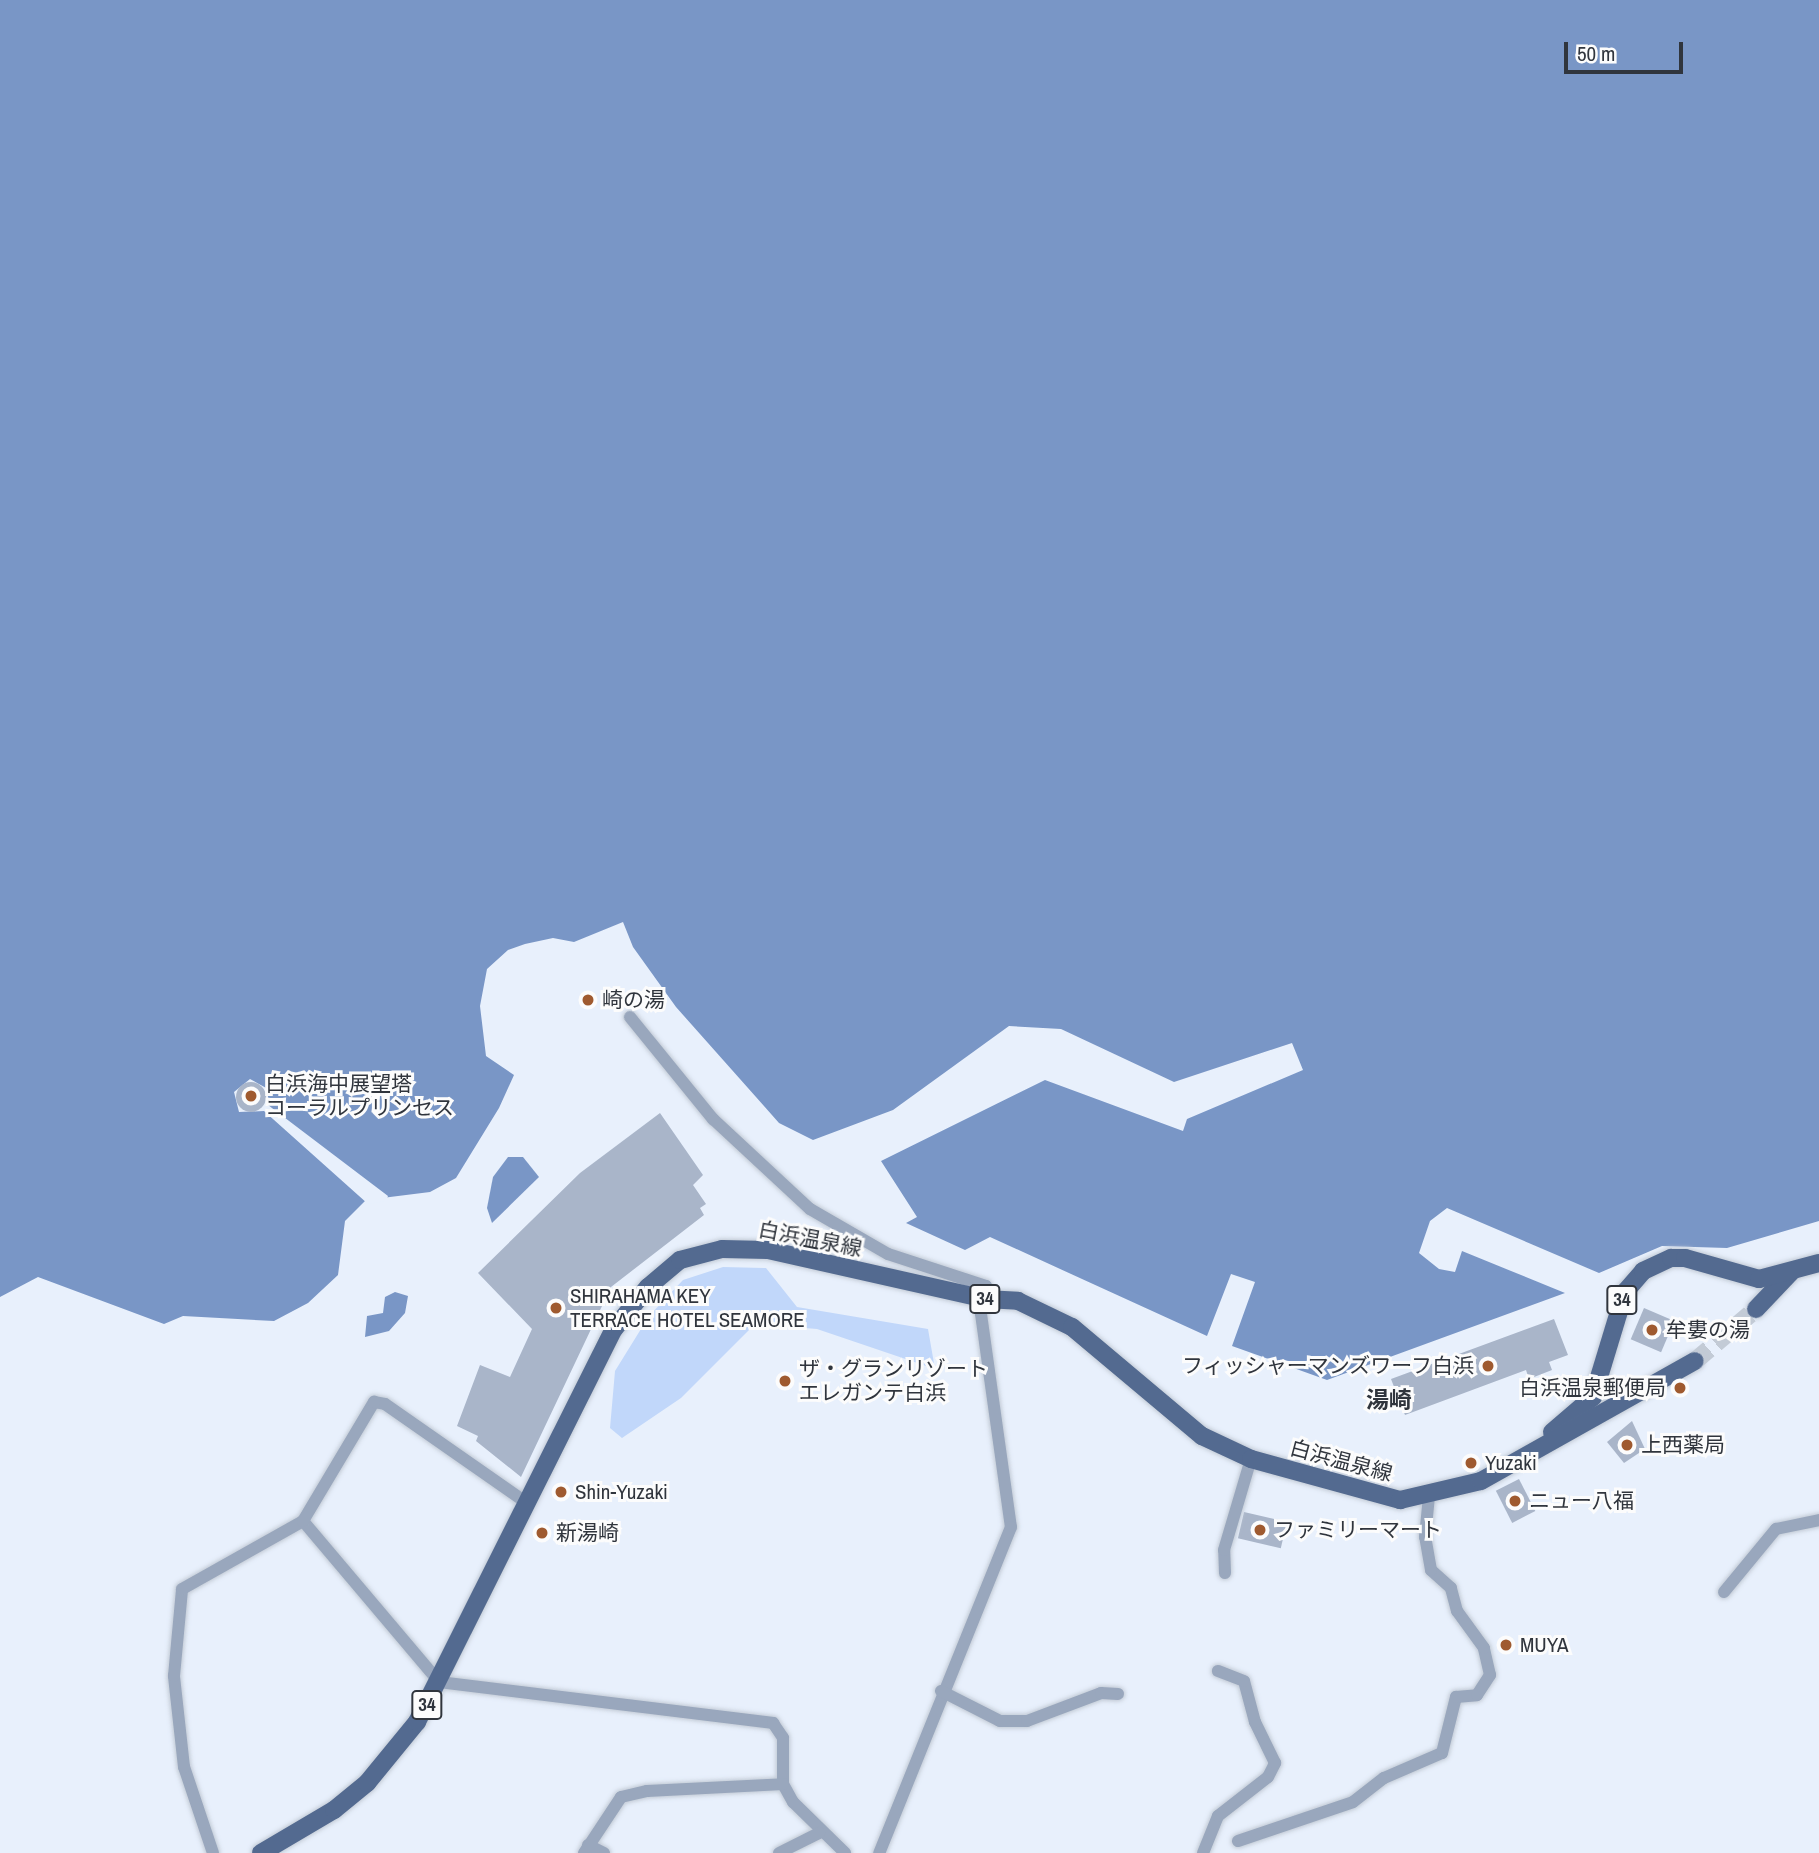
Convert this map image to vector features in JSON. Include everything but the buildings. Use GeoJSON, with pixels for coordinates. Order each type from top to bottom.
{"type":"FeatureCollection","features":[{"type":"Feature","properties":{"kind":"main road","name":"白浜温泉線"},"geometry":{"type":"LineString","coordinates":[[261,1853],[334,1810],[367,1783],[395,1752],[439,1682],[614,1329],[648,1287],[680,1260],[722,1249],[768,1250],[985,1299],[1018,1301],[1072,1327],[1170,1414],[1251,1459],[1386,1498],[1429,1496],[1481,1481],[1522,1457],[1553,1445],[1695,1361]]}},
{"type":"Feature","properties":{"kind":"main road","name":"白浜温泉線"},"geometry":{"type":"LineString","coordinates":[[1522,1457],[1593,1397],[1625,1292],[1643,1271],[1671,1258],[1759,1279],[1819,1263]]}},
{"type":"Feature","properties":{"kind":"main road"},"geometry":{"type":"LineString","coordinates":[[1756,1309],[1794,1269]]}},
{"type":"Feature","properties":{"kind":"street"},"geometry":{"type":"LineString","coordinates":[[630,1017],[713,1119],[810,1209],[888,1254],[974,1279],[986,1286],[981,1314],[1011,1527],[941,1691],[879,1853]]}},
{"type":"Feature","properties":{"kind":"street"},"geometry":{"type":"LineString","coordinates":[[212,1853],[184,1767],[174,1676],[183,1589],[303,1521],[374,1402],[385,1404],[527,1503]]}},
{"type":"Feature","properties":{"kind":"street"},"geometry":{"type":"LineString","coordinates":[[1225,1573],[1224,1550],[1251,1459]]}},
{"type":"Feature","properties":{"kind":"street"},"geometry":{"type":"LineString","coordinates":[[1238,1841],[1353,1802],[1384,1778],[1442,1753],[1456,1697],[1477,1695],[1490,1675],[1483,1648],[1457,1611],[1451,1588],[1431,1570],[1425,1537],[1429,1496]]}},
{"type":"Feature","properties":{"kind":"street"},"geometry":{"type":"LineString","coordinates":[[1724,1592],[1776,1529],[1819,1520]]}},
{"type":"Feature","properties":{"kind":"street"},"geometry":{"type":"LineString","coordinates":[[303,1521],[439,1682],[773,1723],[783,1738],[783,1784],[819,1833],[845,1853]]}},
{"type":"Feature","properties":{"kind":"street"},"geometry":{"type":"LineString","coordinates":[[1203,1853],[1218,1816],[1268,1777],[1275,1763],[1255,1722],[1244,1681],[1217,1671]]}},
{"type":"Feature","properties":{"kind":"street"},"geometry":{"type":"LineString","coordinates":[[941,1691],[1000,1721],[1027,1721],[1101,1693],[1118,1694]]}},
{"type":"Feature","properties":{"kind":"street"},"geometry":{"type":"LineString","coordinates":[[604,1853],[586,1849],[621,1797],[647,1791],[783,1784]]}},
{"type":"Feature","properties":{"kind":"street"},"geometry":{"type":"LineString","coordinates":[[779,1853],[819,1833]]}},
{"type":"Feature","properties":{"kind":"shaded area"},"geometry":{"type":"Polygon","coordinates":[[[0,0],[1819,0],[1819,1221],[1727,1248],[1662,1246],[1599,1273],[1447,1208],[1430,1221],[1419,1253],[1439,1269],[1455,1272],[1462,1251],[1565,1293],[1327,1380],[1232,1346],[1255,1282],[1231,1274],[1207,1336],[990,1237],[965,1250],[906,1223],[917,1217],[881,1161],[1045,1080],[1183,1131],[1187,1119],[1303,1070],[1292,1043],[1174,1082],[1061,1029],[1009,1026],[893,1110],[813,1140],[779,1123],[676,1007],[633,947],[623,922],[574,942],[553,938],[525,944],[508,950],[487,969],[480,1006],[486,1056],[514,1075],[499,1108],[456,1178],[430,1192],[366,1200],[345,1221],[338,1275],[308,1303],[274,1321],[183,1316],[164,1324],[38,1277],[0,1297],[0,0]]]}},
{"type":"Feature","properties":{"kind":"shaded area"},"geometry":{"type":"Polygon","coordinates":[[[508,1157],[523,1157],[539,1177],[492,1223],[487,1208],[493,1177],[508,1157]]]}},
{"type":"Feature","properties":{"kind":"shaded area"},"geometry":{"type":"Polygon","coordinates":[[[723,1267],[766,1268],[797,1307],[928,1329],[935,1369],[817,1329],[755,1324],[681,1398],[622,1438],[610,1428],[615,1371],[649,1316],[683,1280],[723,1267]]]}},
{"type":"Feature","properties":{"kind":"shaded area"},"geometry":{"type":"Polygon","coordinates":[[[395,1292],[408,1296],[405,1313],[389,1331],[365,1337],[367,1316],[383,1313],[385,1297],[395,1292]]]}},
{"type":"Feature","properties":{"kind":"pier"},"geometry":{"type":"Polygon","coordinates":[[[250,1079],[268,1089],[268,1105],[388,1196],[386,1201],[368,1204],[264,1111],[239,1112],[234,1092],[250,1079]]]}},
{"type":"Feature","properties":{"kind":"tunnel"},"geometry":{"type":"LineString","coordinates":[[1695,1361],[1756,1309]]}},
{"type":"Feature","properties":{"kind":"place","name":"崎の湯"},"geometry":{"type":"Point","coordinates":[588,1000]}},
{"type":"Feature","properties":{"kind":"place","name":"白浜海中展望塔 コーラルプリンセス"},"geometry":{"type":"Point","coordinates":[251,1096]}},
{"type":"Feature","properties":{"kind":"place","name":"SHIRAHAMA KEY TERRACE HOTEL SEAMORE"},"geometry":{"type":"Point","coordinates":[556,1308]}},
{"type":"Feature","properties":{"kind":"place","name":"牟婁の湯"},"geometry":{"type":"Point","coordinates":[1652,1330]}},
{"type":"Feature","properties":{"kind":"place","name":"フィッシャーマンズワーフ白浜"},"geometry":{"type":"Point","coordinates":[1488,1366]}},
{"type":"Feature","properties":{"kind":"place","name":"ザ・グランリゾート エレガンテ白浜"},"geometry":{"type":"Point","coordinates":[785,1381]}},
{"type":"Feature","properties":{"kind":"place","name":"白浜温泉郵便局"},"geometry":{"type":"Point","coordinates":[1680,1388]}},
{"type":"Feature","properties":{"kind":"place","name":"上西薬局"},"geometry":{"type":"Point","coordinates":[1627,1445]}},
{"type":"Feature","properties":{"kind":"place","name":"Yuzaki"},"geometry":{"type":"Point","coordinates":[1471,1463]}},
{"type":"Feature","properties":{"kind":"place","name":"Shin-Yuzaki"},"geometry":{"type":"Point","coordinates":[561,1492]}},
{"type":"Feature","properties":{"kind":"place","name":"ニュー八福"},"geometry":{"type":"Point","coordinates":[1515,1501]}},
{"type":"Feature","properties":{"kind":"place","name":"ファミリーマート"},"geometry":{"type":"Point","coordinates":[1260,1530]}},
{"type":"Feature","properties":{"kind":"place","name":"新湯崎"},"geometry":{"type":"Point","coordinates":[542,1533]}},
{"type":"Feature","properties":{"kind":"place","name":"MUYA"},"geometry":{"type":"Point","coordinates":[1506,1645]}},
{"type":"Feature","properties":{"kind":"district","name":"湯崎"},"geometry":{"type":"Point","coordinates":[1389,1400]}}]}
